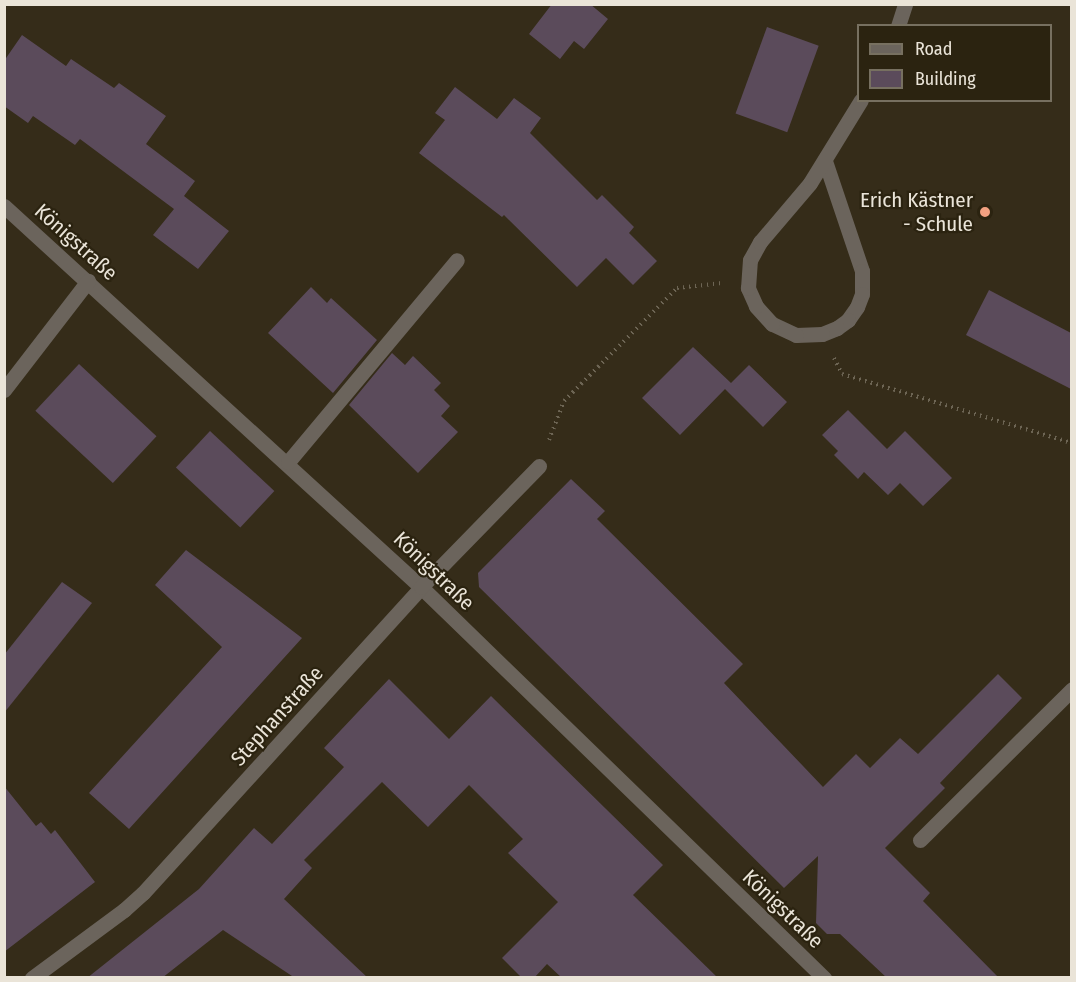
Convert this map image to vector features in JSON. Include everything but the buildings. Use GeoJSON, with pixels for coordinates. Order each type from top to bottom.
{"type":"FeatureCollection","features":[{"type":"Feature","properties":{"kind":"street"},"geometry":{"type":"LineString","coordinates":[[899,24],[905,4]]}},
{"type":"Feature","properties":{"kind":"street"},"geometry":{"type":"LineString","coordinates":[[825,161],[856,249],[863,282],[857,308],[848,320],[822,334],[796,335],[772,324],[751,297],[747,280],[750,260],[760,242],[825,161],[860,102]]}},
{"type":"Feature","properties":{"kind":"street","name":"Königstraße"},"geometry":{"type":"LineString","coordinates":[[4,206],[288,462],[421,586],[824,978]]}},
{"type":"Feature","properties":{"kind":"street"},"geometry":{"type":"LineString","coordinates":[[288,462],[457,260]]}},
{"type":"Feature","properties":{"kind":"street"},"geometry":{"type":"LineString","coordinates":[[4,390],[88,282]]}},
{"type":"Feature","properties":{"kind":"street","name":"Stephanstraße"},"geometry":{"type":"LineString","coordinates":[[32,978],[124,910],[149,887],[421,586],[539,466]]}},
{"type":"Feature","properties":{"kind":"street"},"geometry":{"type":"LineString","coordinates":[[920,840],[1071,689]]}},
{"type":"Feature","properties":{"kind":"path"},"geometry":{"type":"LineString","coordinates":[[539,466],[564,400],[677,288],[747,280]]}},
{"type":"Feature","properties":{"kind":"path"},"geometry":{"type":"LineString","coordinates":[[822,334],[842,374],[1071,443]]}},
{"type":"Feature","properties":{"kind":"place","name":"Erich Kästner - Schule"},"geometry":{"type":"Point","coordinates":[985,212]}}]}
